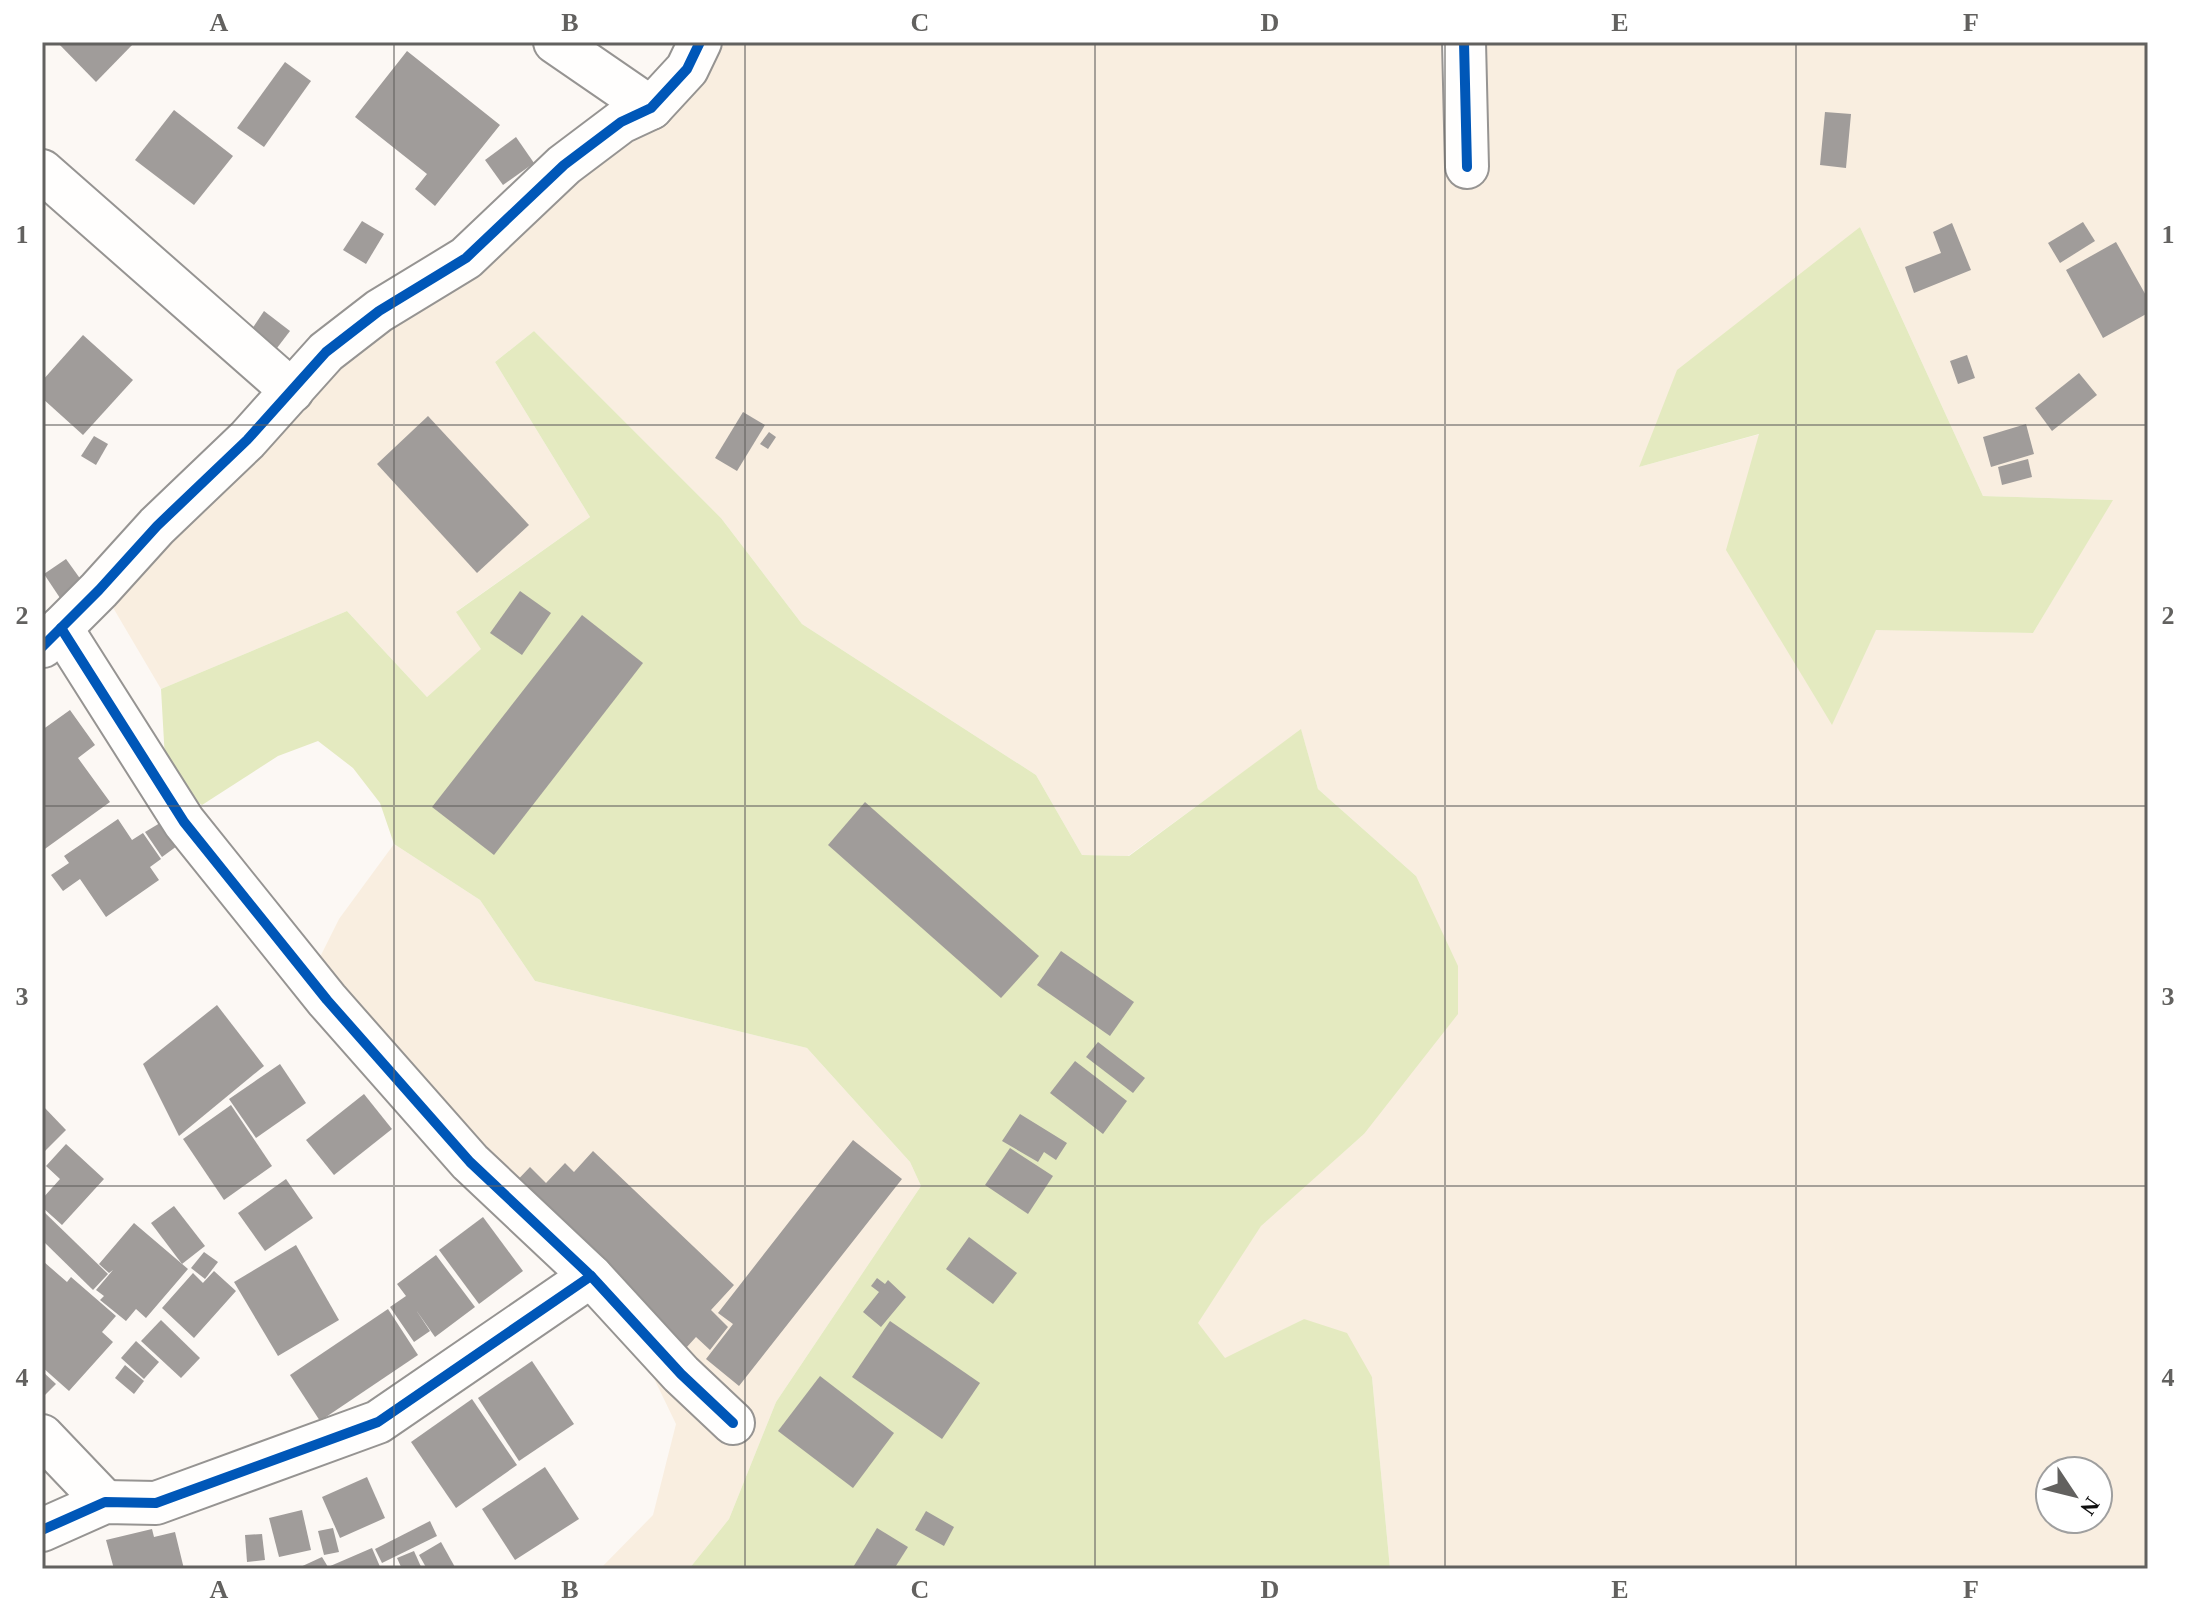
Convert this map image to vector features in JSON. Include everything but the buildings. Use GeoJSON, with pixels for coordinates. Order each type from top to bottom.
{"type":"FeatureCollection","features":[{"type":"Feature","properties":{"kind":"street"},"geometry":{"type":"LineString","coordinates":[[555,42],[651,108]]}},
{"type":"Feature","properties":{"kind":"street"},"geometry":{"type":"LineString","coordinates":[[700,42],[687,69],[651,108],[621,122],[564,165],[466,258],[379,311],[326,352],[247,440],[157,526],[52,638],[184,822],[327,1000],[470,1162],[591,1276],[681,1374],[733,1423]]}},
{"type":"Feature","properties":{"kind":"street"},"geometry":{"type":"LineString","coordinates":[[1464,42],[1467,167]]}},
{"type":"Feature","properties":{"kind":"street"},"geometry":{"type":"LineString","coordinates":[[42,171],[292,391]]}},
{"type":"Feature","properties":{"kind":"street"},"geometry":{"type":"LineString","coordinates":[[42,1530],[105,1502],[156,1503],[378,1422],[591,1276]]}},
{"type":"Feature","properties":{"kind":"street"},"geometry":{"type":"LineString","coordinates":[[42,1436],[105,1502]]}},
{"type":"Feature","properties":{"kind":"shaded area"},"geometry":{"type":"Polygon","coordinates":[[[703,42],[2148,42],[2148,1569],[1390,1569],[1372,1377],[1304,1319],[1225,1359],[1197,1323],[1261,1225],[1364,1134],[1416,876],[1318,789],[1301,730],[1128,856],[1082,855],[1036,775],[802,624],[721,518],[534,331],[495,362],[590,517],[457,611],[482,649],[427,697],[347,611],[161,689],[105,594],[314,361],[703,42]],[[1860,227],[1639,467],[1760,434],[1727,550],[1832,724],[1876,629],[2033,633],[2112,500],[1983,496],[1860,227]]]}},
{"type":"Feature","properties":{"kind":"shaded area"},"geometry":{"type":"Polygon","coordinates":[[[394,844],[480,900],[535,981],[807,1048],[910,1162],[921,1186],[776,1402],[729,1519],[689,1569],[600,1569],[653,1515],[676,1424],[647,1364],[300,997],[339,919],[394,844]]]}},
{"type":"Feature","properties":{"kind":"green space"},"geometry":{"type":"Polygon","coordinates":[[[1860,227],[1983,496],[2113,500],[2033,633],[1876,630],[1832,725],[1726,550],[1759,434],[1639,467],[1677,370],[1860,227]]]}},
{"type":"Feature","properties":{"kind":"green space"},"geometry":{"type":"Polygon","coordinates":[[[534,331],[721,518],[802,624],[1036,775],[1082,855],[1129,856],[1301,729],[1318,789],[1416,876],[1458,966],[1458,1014],[1364,1134],[1261,1226],[1198,1323],[1225,1358],[1304,1319],[1347,1333],[1372,1377],[1390,1569],[689,1569],[729,1519],[776,1402],[921,1186],[910,1162],[807,1048],[535,981],[480,900],[394,844],[380,803],[353,768],[318,741],[278,756],[202,805],[166,777],[161,689],[347,611],[427,697],[481,649],[456,612],[590,517],[495,362],[534,331]]]}},
{"type":"Feature","properties":{"kind":"cycle path"},"geometry":{"type":"LineString","coordinates":[[42,647],[157,526],[247,440],[326,352],[379,311],[466,258],[564,165],[621,122],[651,108],[687,69],[700,42]]}},
{"type":"Feature","properties":{"kind":"cycle path"},"geometry":{"type":"LineString","coordinates":[[1464,42],[1467,167]]}},
{"type":"Feature","properties":{"kind":"cycle path"},"geometry":{"type":"LineString","coordinates":[[61,628],[184,822],[327,1000],[470,1162],[591,1276],[681,1374],[733,1423]]}},
{"type":"Feature","properties":{"kind":"cycle path"},"geometry":{"type":"LineString","coordinates":[[42,1530],[105,1502],[156,1503],[378,1422],[591,1276]]}}]}
